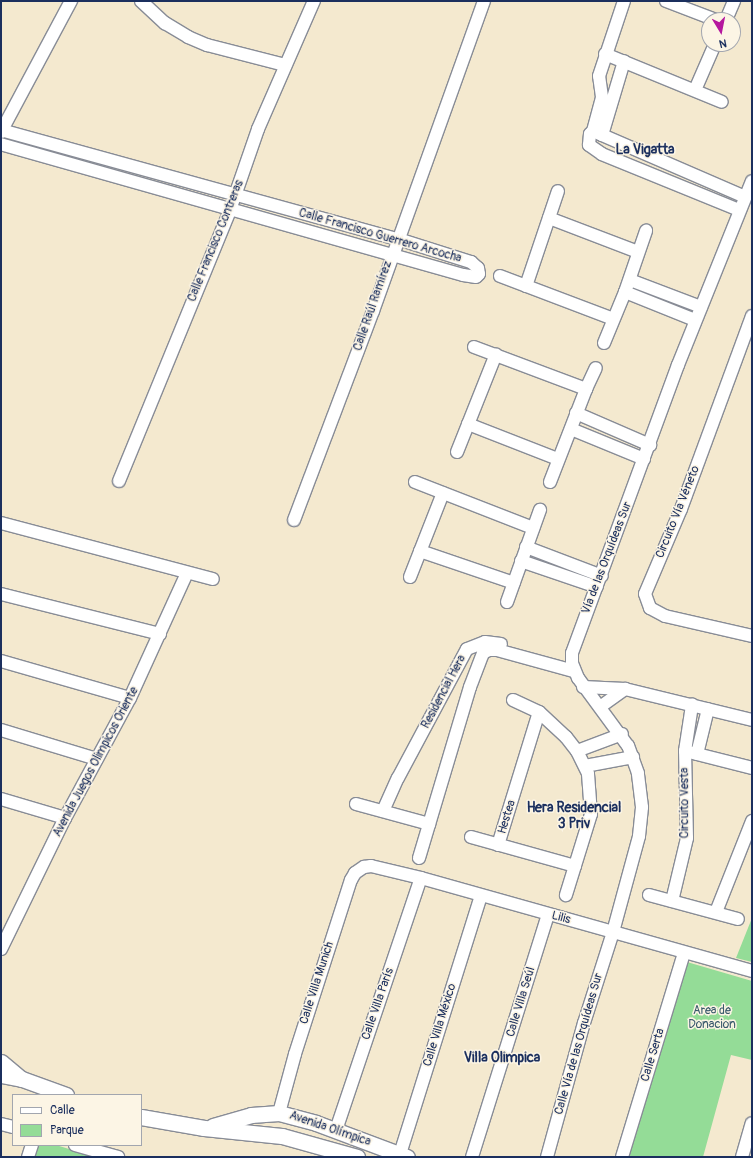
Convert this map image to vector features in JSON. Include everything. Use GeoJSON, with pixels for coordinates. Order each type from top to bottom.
{"type":"FeatureCollection","features":[{"type":"Feature","properties":{"kind":"street"},"geometry":{"type":"LineString","coordinates":[[1,131],[71,1]]}},
{"type":"Feature","properties":{"kind":"street"},"geometry":{"type":"LineString","coordinates":[[141,1],[165,23],[188,37],[207,45],[285,65]]}},
{"type":"Feature","properties":{"kind":"street","name":"Calle Francisco Contreras"},"geometry":{"type":"LineString","coordinates":[[119,482],[230,210],[258,129],[314,1]]}},
{"type":"Feature","properties":{"kind":"street","name":"Calle Raúl Ramírez"},"geometry":{"type":"LineString","coordinates":[[294,520],[373,311],[392,253],[484,1]]}},
{"type":"Feature","properties":{"kind":"street"},"geometry":{"type":"LineString","coordinates":[[597,133],[602,97],[599,76],[605,54],[624,1]]}},
{"type":"Feature","properties":{"kind":"street"},"geometry":{"type":"LineString","coordinates":[[666,1],[701,14]]}},
{"type":"Feature","properties":{"kind":"street"},"geometry":{"type":"LineString","coordinates":[[729,12],[734,1]]}},
{"type":"Feature","properties":{"kind":"street"},"geometry":{"type":"LineString","coordinates":[[696,90],[712,52]]}},
{"type":"Feature","properties":{"kind":"street"},"geometry":{"type":"LineString","coordinates":[[605,54],[696,90],[722,102]]}},
{"type":"Feature","properties":{"kind":"street"},"geometry":{"type":"LineString","coordinates":[[624,61],[597,133],[588,143],[602,154],[739,210]]}},
{"type":"Feature","properties":{"kind":"street","name":"Calle Francisco Guerrero Arcocha"},"geometry":{"type":"LineString","coordinates":[[1,131],[398,240],[471,262],[478,268],[479,274],[470,277],[392,253],[230,210],[1,144]]}},
{"type":"Feature","properties":{"kind":"street"},"geometry":{"type":"LineString","coordinates":[[597,133],[745,197]]}},
{"type":"Feature","properties":{"kind":"street","name":"Vía de las Orquídeas Sur"},"geometry":{"type":"LineString","coordinates":[[573,667],[573,647],[602,576],[701,306],[752,181]]}},
{"type":"Feature","properties":{"kind":"street"},"geometry":{"type":"LineString","coordinates":[[526,286],[558,191]]}},
{"type":"Feature","properties":{"kind":"street"},"geometry":{"type":"LineString","coordinates":[[549,218],[638,252]]}},
{"type":"Feature","properties":{"kind":"street"},"geometry":{"type":"LineString","coordinates":[[604,343],[630,280],[646,231]]}},
{"type":"Feature","properties":{"kind":"street"},"geometry":{"type":"LineString","coordinates":[[500,276],[613,319]]}},
{"type":"Feature","properties":{"kind":"street"},"geometry":{"type":"LineString","coordinates":[[630,280],[701,306]]}},
{"type":"Feature","properties":{"kind":"street"},"geometry":{"type":"LineString","coordinates":[[625,292],[696,320]]}},
{"type":"Feature","properties":{"kind":"street","name":"Circuito Vía Véneto"},"geometry":{"type":"LineString","coordinates":[[752,316],[681,509],[645,594],[650,608],[666,616],[752,636]]}},
{"type":"Feature","properties":{"kind":"street"},"geometry":{"type":"LineString","coordinates":[[474,347],[586,389]]}},
{"type":"Feature","properties":{"kind":"street"},"geometry":{"type":"LineString","coordinates":[[457,452],[496,354]]}},
{"type":"Feature","properties":{"kind":"street"},"geometry":{"type":"LineString","coordinates":[[550,482],[576,413],[596,368]]}},
{"type":"Feature","properties":{"kind":"street"},"geometry":{"type":"LineString","coordinates":[[576,413],[650,445]]}},
{"type":"Feature","properties":{"kind":"street"},"geometry":{"type":"LineString","coordinates":[[468,424],[558,459]]}},
{"type":"Feature","properties":{"kind":"street"},"geometry":{"type":"LineString","coordinates":[[571,429],[644,459]]}},
{"type":"Feature","properties":{"kind":"street"},"geometry":{"type":"LineString","coordinates":[[416,482],[443,494],[533,528]]}},
{"type":"Feature","properties":{"kind":"street"},"geometry":{"type":"LineString","coordinates":[[410,577],[443,494]]}},
{"type":"Feature","properties":{"kind":"street"},"geometry":{"type":"LineString","coordinates":[[507,602],[540,510]]}},
{"type":"Feature","properties":{"kind":"street"},"geometry":{"type":"LineString","coordinates":[[1,523],[213,579]]}},
{"type":"Feature","properties":{"kind":"street"},"geometry":{"type":"LineString","coordinates":[[526,547],[602,576]]}},
{"type":"Feature","properties":{"kind":"street"},"geometry":{"type":"LineString","coordinates":[[420,551],[514,583]]}},
{"type":"Feature","properties":{"kind":"street"},"geometry":{"type":"LineString","coordinates":[[521,561],[597,587]]}},
{"type":"Feature","properties":{"kind":"street","name":"Avenida Juegos Olimpicos Oriente"},"geometry":{"type":"LineString","coordinates":[[1,949],[65,818],[130,698],[187,573]]}},
{"type":"Feature","properties":{"kind":"street"},"geometry":{"type":"LineString","coordinates":[[1,594],[160,634]]}},
{"type":"Feature","properties":{"kind":"street","name":"Residencial Hera"},"geometry":{"type":"LineString","coordinates":[[383,811],[391,790],[469,647],[485,642],[497,647],[573,667]]}},
{"type":"Feature","properties":{"kind":"street","name":"Residencial Hera"},"geometry":{"type":"LineString","coordinates":[[419,858],[481,655],[497,647]]}},
{"type":"Feature","properties":{"kind":"street"},"geometry":{"type":"LineString","coordinates":[[1,662],[130,698]]}},
{"type":"Feature","properties":{"kind":"street"},"geometry":{"type":"LineString","coordinates":[[573,667],[583,687],[622,734],[633,757],[641,787],[642,807],[639,836],[613,932]]}},
{"type":"Feature","properties":{"kind":"street"},"geometry":{"type":"LineString","coordinates":[[452,678],[470,687]]}},
{"type":"Feature","properties":{"kind":"street"},"geometry":{"type":"LineString","coordinates":[[583,687],[625,689],[752,720]]}},
{"type":"Feature","properties":{"kind":"street"},"geometry":{"type":"LineString","coordinates":[[600,707],[625,689]]}},
{"type":"Feature","properties":{"kind":"street"},"geometry":{"type":"LineString","coordinates":[[513,700],[539,712],[577,752],[585,766],[589,785],[591,814],[566,895]]}},
{"type":"Feature","properties":{"kind":"street","name":"Circuito Vesta"},"geometry":{"type":"LineString","coordinates":[[672,901],[687,838],[685,752],[692,705]]}},
{"type":"Feature","properties":{"kind":"street"},"geometry":{"type":"LineString","coordinates":[[697,754],[708,709]]}},
{"type":"Feature","properties":{"kind":"street","name":"Hestea"},"geometry":{"type":"LineString","coordinates":[[539,712],[498,845],[575,866]]}},
{"type":"Feature","properties":{"kind":"street"},"geometry":{"type":"LineString","coordinates":[[1,730],[97,760]]}},
{"type":"Feature","properties":{"kind":"street"},"geometry":{"type":"LineString","coordinates":[[577,752],[622,734]]}},
{"type":"Feature","properties":{"kind":"street"},"geometry":{"type":"LineString","coordinates":[[685,752],[752,768]]}},
{"type":"Feature","properties":{"kind":"street"},"geometry":{"type":"LineString","coordinates":[[585,766],[633,757]]}},
{"type":"Feature","properties":{"kind":"street"},"geometry":{"type":"LineString","coordinates":[[2,802],[65,818]]}},
{"type":"Feature","properties":{"kind":"street"},"geometry":{"type":"LineString","coordinates":[[356,804],[429,824]]}},
{"type":"Feature","properties":{"kind":"street"},"geometry":{"type":"LineString","coordinates":[[716,912],[752,821]]}},
{"type":"Feature","properties":{"kind":"street"},"geometry":{"type":"LineString","coordinates":[[471,837],[498,845]]}},
{"type":"Feature","properties":{"kind":"street","name":"Lilis"},"geometry":{"type":"LineString","coordinates":[[371,866],[421,878],[752,972]]}},
{"type":"Feature","properties":{"kind":"street","name":"Calle Villa Munich"},"geometry":{"type":"LineString","coordinates":[[279,1113],[295,1054],[351,880],[358,870],[371,866]]}},
{"type":"Feature","properties":{"kind":"street","name":"Calle Villa París"},"geometry":{"type":"LineString","coordinates":[[336,1130],[421,878]]}},
{"type":"Feature","properties":{"kind":"street"},"geometry":{"type":"LineString","coordinates":[[649,895],[738,919]]}},
{"type":"Feature","properties":{"kind":"street","name":"Calle Villa México"},"geometry":{"type":"LineString","coordinates":[[404,1156],[481,896]]}},
{"type":"Feature","properties":{"kind":"street","name":"Calle Villa Seúl"},"geometry":{"type":"LineString","coordinates":[[472,1157],[548,915]]}},
{"type":"Feature","properties":{"kind":"street","name":"Calle Vía de las Orquídeas Sur"},"geometry":{"type":"LineString","coordinates":[[547,1157],[584,1023],[613,932]]}},
{"type":"Feature","properties":{"kind":"street","name":"Calle Serta"},"geometry":{"type":"LineString","coordinates":[[622,1157],[684,953]]}},
{"type":"Feature","properties":{"kind":"street"},"geometry":{"type":"LineString","coordinates":[[1,1062],[22,1080]]}},
{"type":"Feature","properties":{"kind":"street"},"geometry":{"type":"LineString","coordinates":[[1,1075],[22,1080],[49,1093]]}},
{"type":"Feature","properties":{"kind":"street","name":"Avenida Olímpica"},"geometry":{"type":"LineString","coordinates":[[204,1128],[251,1115],[279,1113],[336,1130],[404,1156]]}},
{"type":"Feature","properties":{"kind":"street","name":"Avenida Olímpica"},"geometry":{"type":"LineString","coordinates":[[142,1117],[204,1128],[270,1134],[317,1151],[357,1157]]}},
{"type":"Feature","properties":{"kind":"street"},"geometry":{"type":"LineString","coordinates":[[1,1124],[12,1127]]}},
{"type":"Feature","properties":{"kind":"street"},"geometry":{"type":"LineString","coordinates":[[742,1157],[752,1127]]}},
{"type":"Feature","properties":{"kind":"street"},"geometry":{"type":"LineString","coordinates":[[28,1157],[32,1146]]}},
{"type":"Feature","properties":{"kind":"street"},"geometry":{"type":"LineString","coordinates":[[79,1146],[118,1157]]}},
{"type":"Feature","properties":{"kind":"green space"},"geometry":{"type":"Polygon","coordinates":[[[752,918],[752,962],[736,958],[752,918]]]}},
{"type":"Feature","properties":{"kind":"green space","name":"Area de Donacion"},"geometry":{"type":"Polygon","coordinates":[[[687,962],[752,981],[752,1060],[731,1055],[703,1157],[628,1157],[687,962]]]}},
{"type":"Feature","properties":{"kind":"green space"},"geometry":{"type":"Polygon","coordinates":[[[35,1146],[59,1146],[95,1157],[32,1157],[35,1146]]]}},
{"type":"Feature","properties":{"kind":"district","name":"La Vigatta"},"geometry":{"type":"Point","coordinates":[645,150]}},
{"type":"Feature","properties":{"kind":"district","name":"Hera Residencial 3 Priv"},"geometry":{"type":"Point","coordinates":[574,816]}},
{"type":"Feature","properties":{"kind":"district","name":"Villa Olimpica"},"geometry":{"type":"Point","coordinates":[502,1058]}}]}
